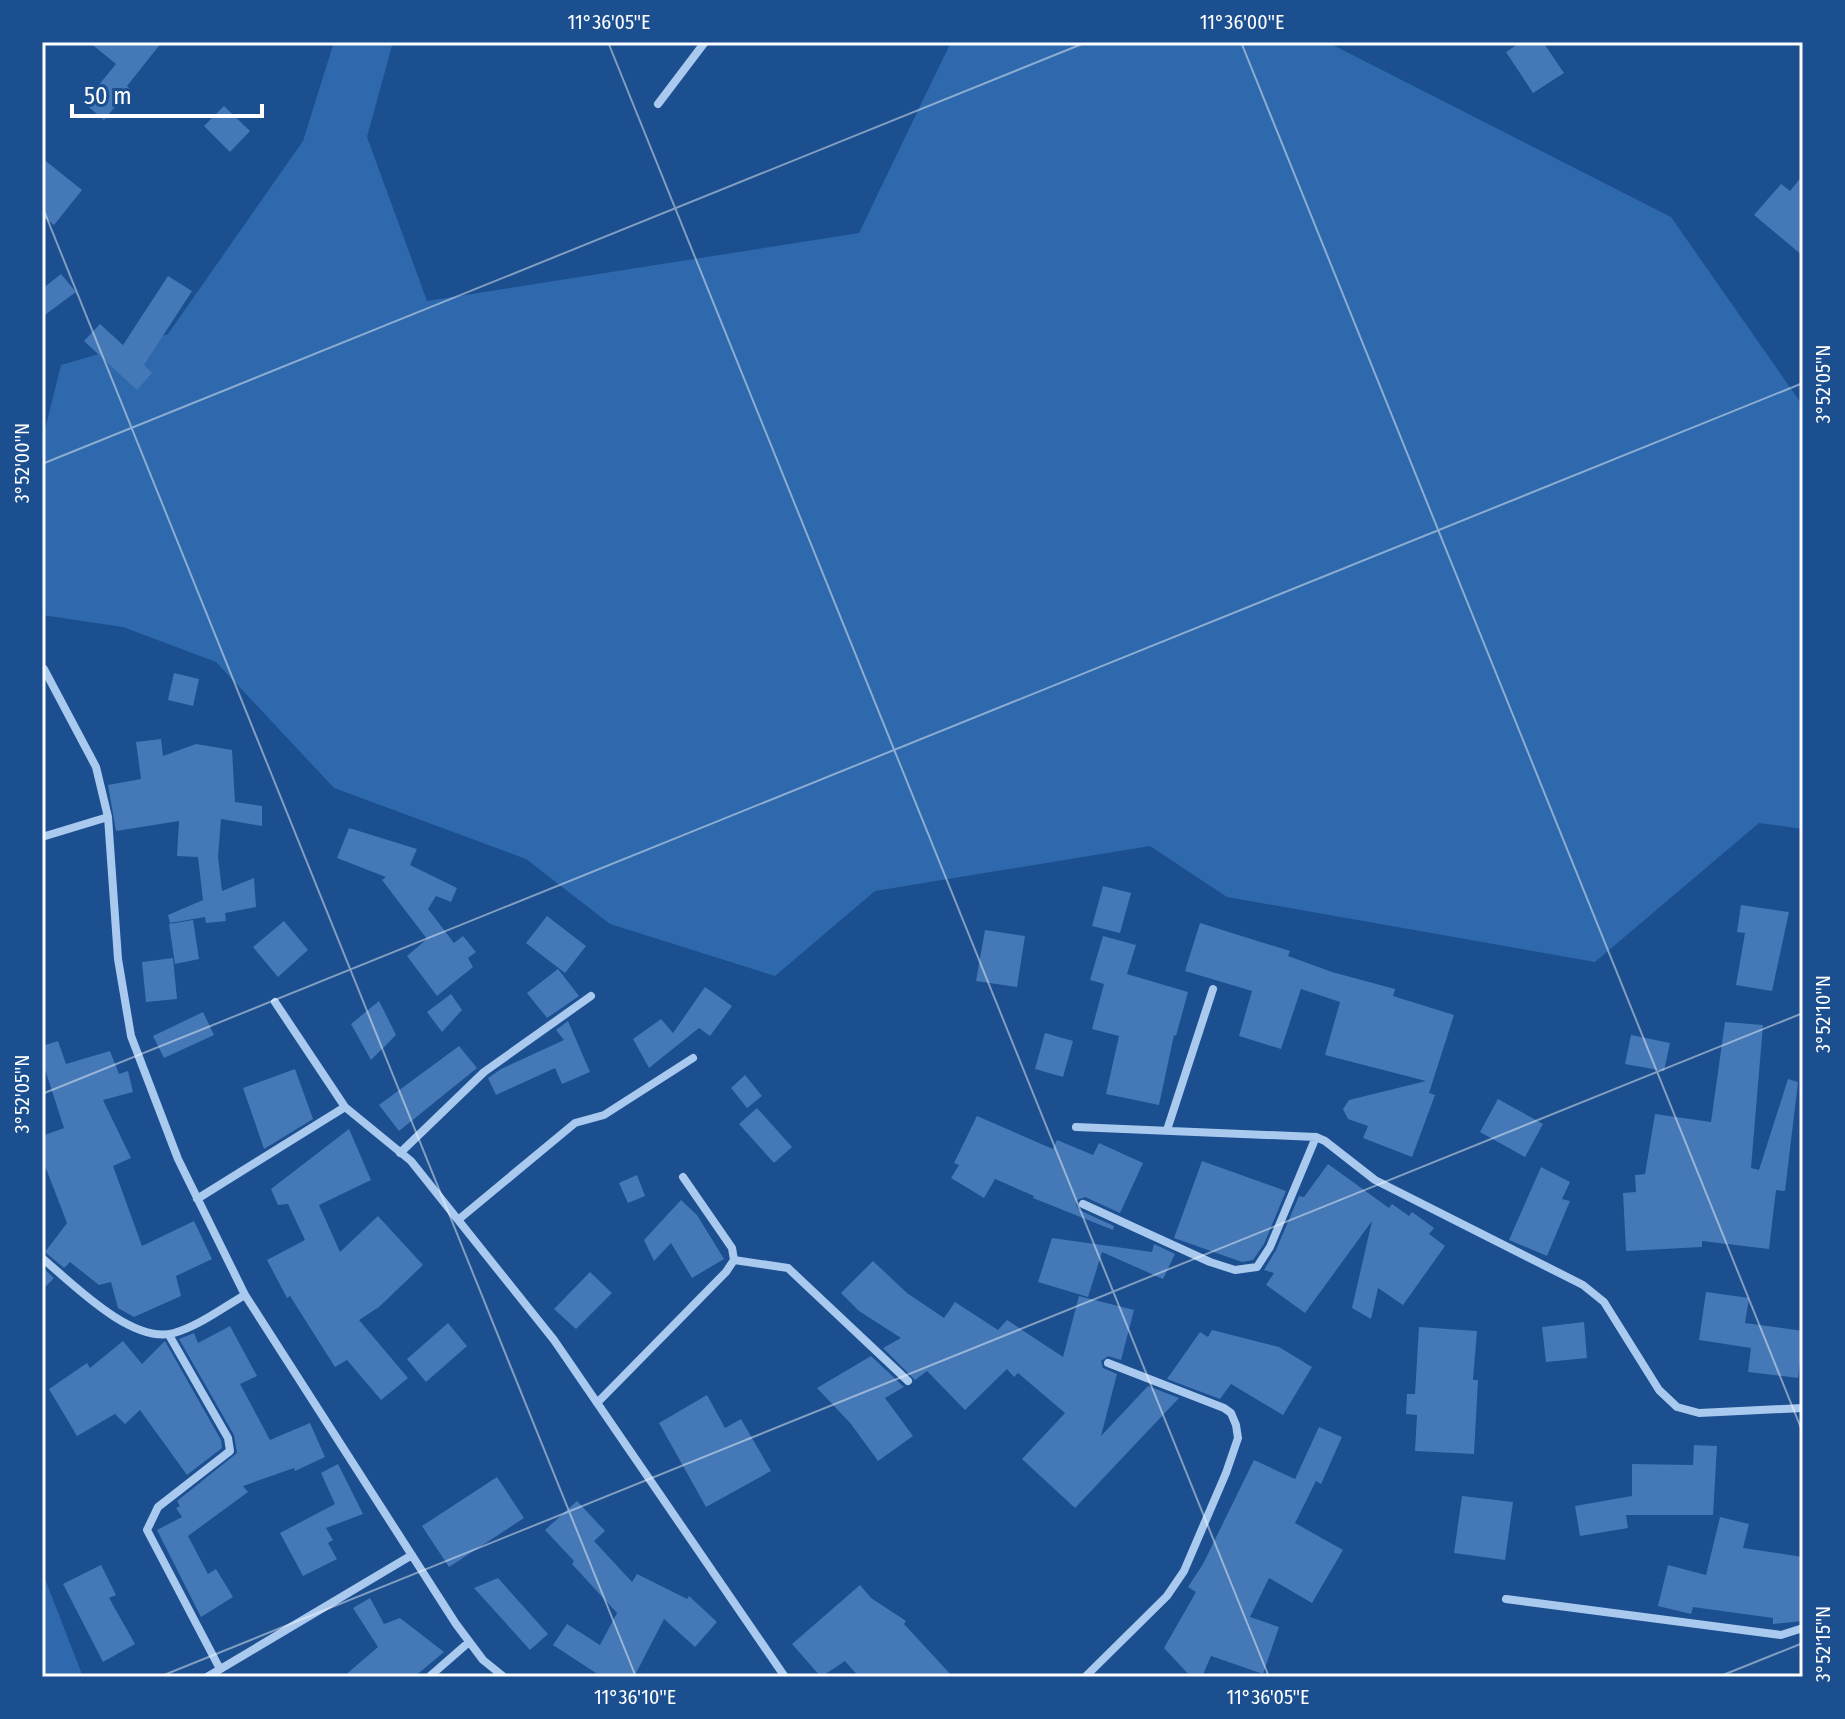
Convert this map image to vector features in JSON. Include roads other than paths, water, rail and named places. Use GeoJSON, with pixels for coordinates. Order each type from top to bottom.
{"type":"FeatureCollection","features":[{"type":"Feature","properties":{"kind":"street"},"geometry":{"type":"LineString","coordinates":[[658,104],[705,42]]}},
{"type":"Feature","properties":{"kind":"street"},"geometry":{"type":"LineString","coordinates":[[44,669],[96,767],[108,817],[118,959],[131,1036],[178,1159],[245,1295],[469,1642],[483,1660],[504,1677]]}},
{"type":"Feature","properties":{"kind":"street"},"geometry":{"type":"LineString","coordinates":[[42,837],[108,817]]}},
{"type":"Feature","properties":{"kind":"street"},"geometry":{"type":"LineString","coordinates":[[1167,1130],[1213,989]]}},
{"type":"Feature","properties":{"kind":"street"},"geometry":{"type":"LineString","coordinates":[[400,1153],[484,1072],[591,996]]}},
{"type":"Feature","properties":{"kind":"street"},"geometry":{"type":"LineString","coordinates":[[275,1002],[345,1107],[411,1161],[554,1340],[785,1677]]}},
{"type":"Feature","properties":{"kind":"street"},"geometry":{"type":"LineString","coordinates":[[458,1220],[575,1123],[604,1115],[693,1058]]}},
{"type":"Feature","properties":{"kind":"street"},"geometry":{"type":"LineString","coordinates":[[197,1199],[345,1107]]}},
{"type":"Feature","properties":{"kind":"street"},"geometry":{"type":"LineString","coordinates":[[1076,1127],[1316,1137],[1375,1180],[1583,1285],[1604,1302],[1659,1390],[1677,1407],[1699,1413],[1803,1408]]}},
{"type":"Feature","properties":{"kind":"street"},"geometry":{"type":"LineString","coordinates":[[1083,1204],[1210,1262],[1235,1270],[1257,1267],[1270,1247],[1316,1137]]}},
{"type":"Feature","properties":{"kind":"street"},"geometry":{"type":"LineString","coordinates":[[597,1403],[726,1272],[734,1260],[732,1248],[683,1177]]}},
{"type":"Feature","properties":{"kind":"street"},"geometry":{"type":"LineString","coordinates":[[42,1258],[115,1318],[145,1331],[169,1335],[191,1327],[245,1295]]}},
{"type":"Feature","properties":{"kind":"street"},"geometry":{"type":"LineString","coordinates":[[734,1260],[788,1268],[908,1381]]}},
{"type":"Feature","properties":{"kind":"street"},"geometry":{"type":"LineString","coordinates":[[169,1335],[228,1438],[230,1451],[158,1507],[147,1530],[220,1669]]}},
{"type":"Feature","properties":{"kind":"street"},"geometry":{"type":"LineString","coordinates":[[1085,1677],[1167,1596],[1184,1571],[1238,1438],[1231,1413],[1224,1408],[1108,1363]]}},
{"type":"Feature","properties":{"kind":"street"},"geometry":{"type":"LineString","coordinates":[[207,1677],[412,1555]]}},
{"type":"Feature","properties":{"kind":"street"},"geometry":{"type":"LineString","coordinates":[[1506,1599],[1781,1635],[1803,1628]]}},
{"type":"Feature","properties":{"kind":"street"},"geometry":{"type":"LineString","coordinates":[[429,1677],[469,1642]]}}]}
